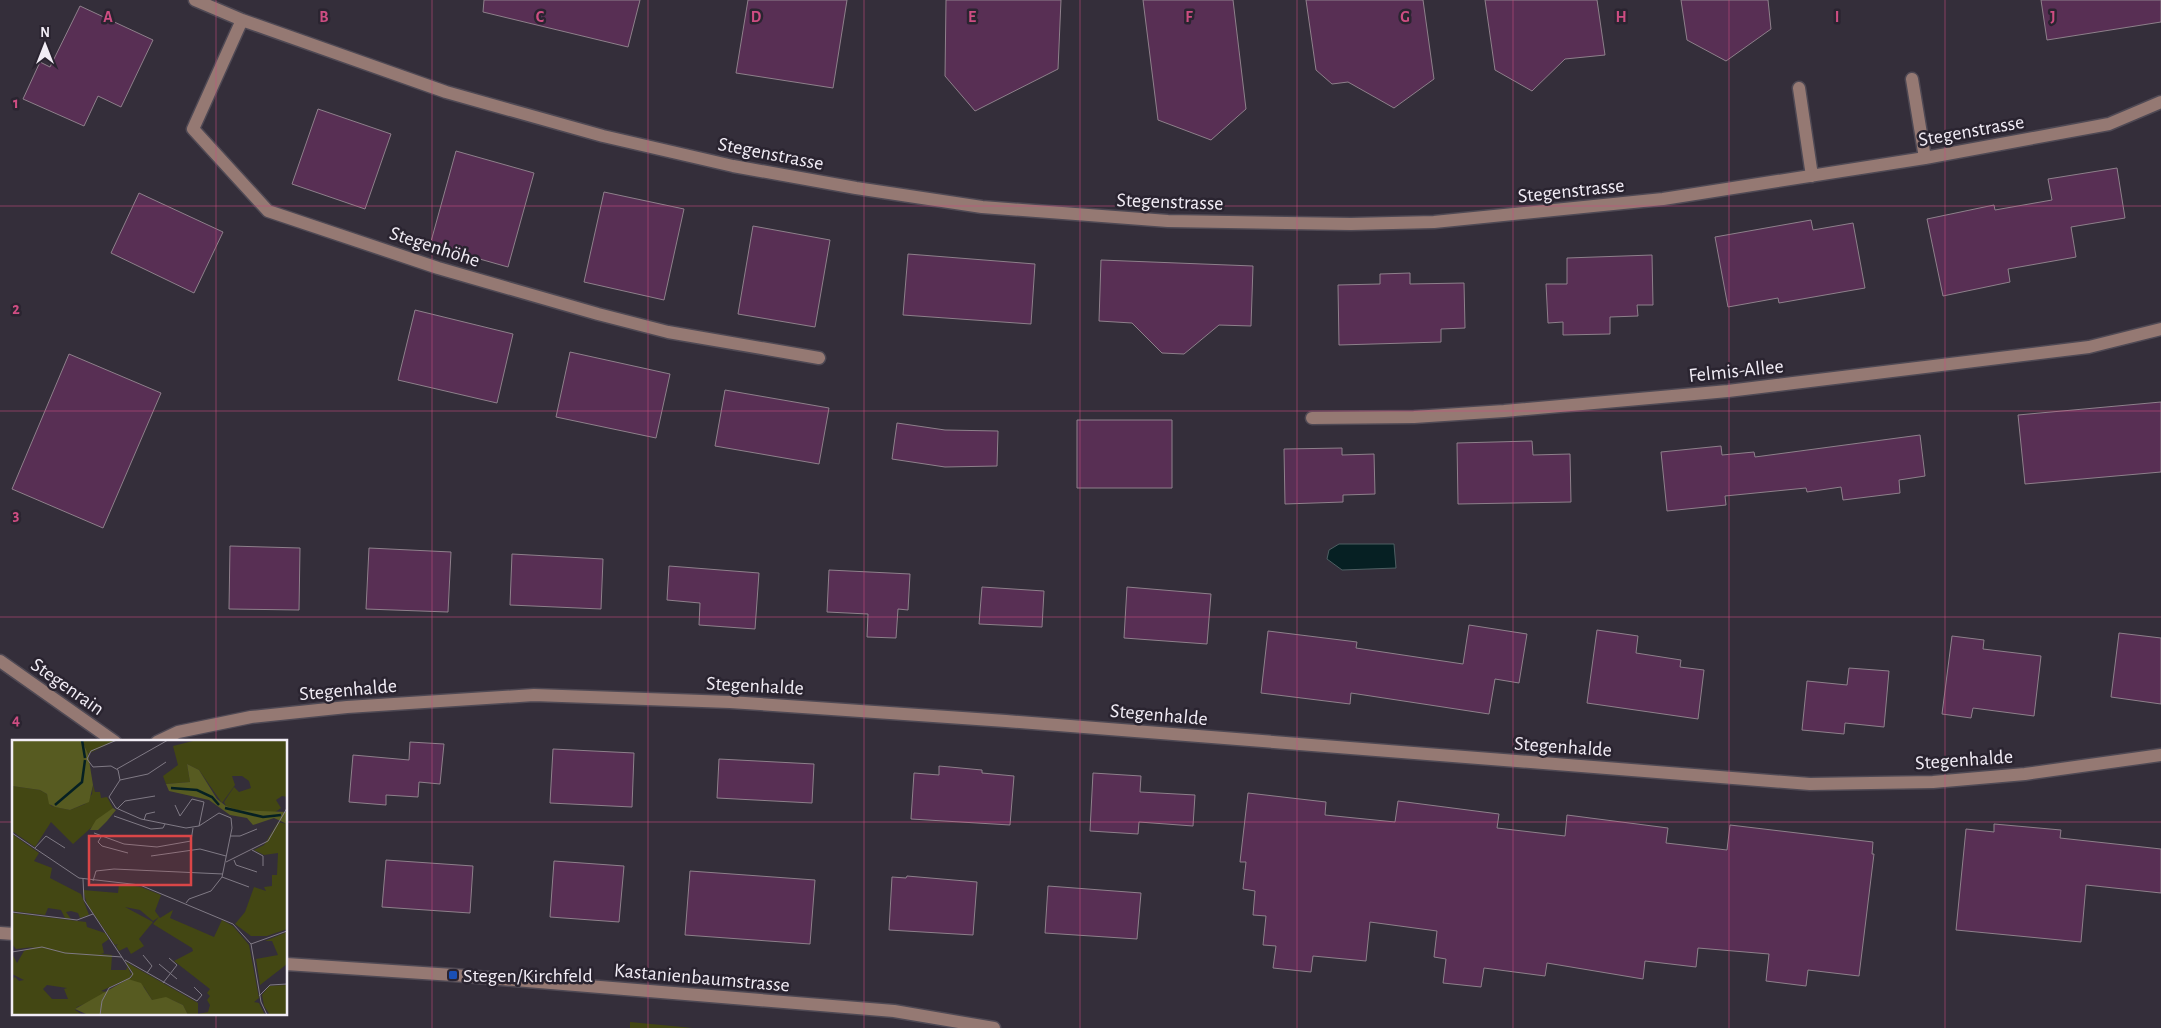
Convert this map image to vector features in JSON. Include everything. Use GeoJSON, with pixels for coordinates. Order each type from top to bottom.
{"type":"FeatureCollection","features":[{"type":"Feature","properties":{"kind":"street","name":"Stegenstrasse"},"geometry":{"type":"LineString","coordinates":[[195,0],[242,20],[446,92],[603,136],[733,166],[810,181],[982,207],[1168,221],[1341,224],[1434,222],[1663,199],[1925,158],[2109,124],[2161,102]]}},
{"type":"Feature","properties":{"kind":"street","name":"Stegenhöhe"},"geometry":{"type":"LineString","coordinates":[[242,20],[193,129],[268,211],[438,268],[598,314],[668,332],[819,358]]}},
{"type":"Feature","properties":{"kind":"street"},"geometry":{"type":"LineString","coordinates":[[1912,79],[1925,158]]}},
{"type":"Feature","properties":{"kind":"street"},"geometry":{"type":"LineString","coordinates":[[1799,88],[1812,176]]}},
{"type":"Feature","properties":{"kind":"street","name":"Felmis-Allee"},"geometry":{"type":"LineString","coordinates":[[1312,418],[1414,417],[1728,391],[2089,347],[2161,329]]}},
{"type":"Feature","properties":{"kind":"street","name":"Stegenrain"},"geometry":{"type":"LineString","coordinates":[[0,661],[112,740]]}},
{"type":"Feature","properties":{"kind":"street","name":"Stegenhalde"},"geometry":{"type":"LineString","coordinates":[[161,740],[178,732],[251,717],[346,707],[534,696],[736,702],[986,719],[1810,784],[1933,782],[2025,774],[2161,755]]}},
{"type":"Feature","properties":{"kind":"street","name":"Kastanienbaumstrasse"},"geometry":{"type":"LineString","coordinates":[[288,964],[471,976],[894,1011],[994,1028]]}},
{"type":"Feature","properties":{"kind":"green space"},"geometry":{"type":"Polygon","coordinates":[[[630,1022],[693,1028],[630,1028],[630,1022]]]}},
{"type":"Feature","properties":{"kind":"shaded area"},"geometry":{"type":"Polygon","coordinates":[[[1339,544],[1394,544],[1396,568],[1342,570],[1327,559],[1329,550],[1339,544]]]}},
{"type":"Feature","properties":{"kind":"building"},"geometry":{"type":"Polygon","coordinates":[[[484,0],[640,0],[628,47],[483,12],[484,0]]]}},
{"type":"Feature","properties":{"kind":"building"},"geometry":{"type":"Polygon","coordinates":[[[748,0],[847,0],[833,88],[736,73],[748,0]]]}},
{"type":"Feature","properties":{"kind":"building"},"geometry":{"type":"Polygon","coordinates":[[[946,0],[1061,0],[1058,69],[975,111],[945,76],[946,0]]]}},
{"type":"Feature","properties":{"kind":"building"},"geometry":{"type":"Polygon","coordinates":[[[1143,0],[1233,0],[1246,109],[1211,140],[1158,120],[1143,0]]]}},
{"type":"Feature","properties":{"kind":"building"},"geometry":{"type":"Polygon","coordinates":[[[1306,0],[1423,0],[1434,79],[1394,108],[1348,82],[1332,84],[1316,70],[1306,0]]]}},
{"type":"Feature","properties":{"kind":"building"},"geometry":{"type":"Polygon","coordinates":[[[1485,0],[1597,0],[1605,55],[1565,59],[1532,91],[1495,70],[1485,0]]]}},
{"type":"Feature","properties":{"kind":"building"},"geometry":{"type":"Polygon","coordinates":[[[1681,0],[1768,0],[1771,29],[1726,61],[1687,40],[1681,0]]]}},
{"type":"Feature","properties":{"kind":"building"},"geometry":{"type":"Polygon","coordinates":[[[2041,0],[2161,0],[2161,22],[2047,40],[2041,0]]]}},
{"type":"Feature","properties":{"kind":"building"},"geometry":{"type":"Polygon","coordinates":[[[80,6],[153,40],[121,107],[98,96],[84,126],[23,99],[40,62],[50,67],[80,6]]]}},
{"type":"Feature","properties":{"kind":"building"},"geometry":{"type":"Polygon","coordinates":[[[318,109],[391,134],[365,209],[292,184],[318,109]]]}},
{"type":"Feature","properties":{"kind":"building"},"geometry":{"type":"Polygon","coordinates":[[[456,151],[534,173],[508,267],[430,245],[456,151]]]}},
{"type":"Feature","properties":{"kind":"building"},"geometry":{"type":"Polygon","coordinates":[[[2117,168],[2125,218],[2071,227],[2076,257],[2008,269],[2010,282],[1943,296],[1927,219],[1994,205],[1995,210],[2052,200],[2048,179],[2117,168]]]}},
{"type":"Feature","properties":{"kind":"building"},"geometry":{"type":"Polygon","coordinates":[[[604,192],[684,209],[664,300],[584,282],[604,192]]]}},
{"type":"Feature","properties":{"kind":"building"},"geometry":{"type":"Polygon","coordinates":[[[139,193],[223,232],[194,293],[111,253],[139,193]]]}},
{"type":"Feature","properties":{"kind":"building"},"geometry":{"type":"Polygon","coordinates":[[[1811,220],[1813,230],[1853,223],[1865,288],[1779,303],[1778,298],[1728,307],[1715,237],[1811,220]]]}},
{"type":"Feature","properties":{"kind":"building"},"geometry":{"type":"Polygon","coordinates":[[[753,226],[830,240],[815,327],[738,314],[753,226]]]}},
{"type":"Feature","properties":{"kind":"building"},"geometry":{"type":"Polygon","coordinates":[[[908,254],[1035,264],[1031,324],[903,315],[908,254]]]}},
{"type":"Feature","properties":{"kind":"building"},"geometry":{"type":"Polygon","coordinates":[[[1652,255],[1653,305],[1637,305],[1638,316],[1610,317],[1610,334],[1563,335],[1563,322],[1548,323],[1546,284],[1567,284],[1567,258],[1652,255]]]}},
{"type":"Feature","properties":{"kind":"building"},"geometry":{"type":"Polygon","coordinates":[[[1101,260],[1253,266],[1251,326],[1219,325],[1184,354],[1162,353],[1132,323],[1099,321],[1101,260]]]}},
{"type":"Feature","properties":{"kind":"building"},"geometry":{"type":"Polygon","coordinates":[[[1410,273],[1410,284],[1464,283],[1465,328],[1441,329],[1441,342],[1339,345],[1338,285],[1380,284],[1380,274],[1410,273]]]}},
{"type":"Feature","properties":{"kind":"building"},"geometry":{"type":"Polygon","coordinates":[[[415,310],[513,334],[497,403],[398,380],[415,310]]]}},
{"type":"Feature","properties":{"kind":"building"},"geometry":{"type":"Polygon","coordinates":[[[570,352],[670,374],[656,438],[556,417],[570,352]]]}},
{"type":"Feature","properties":{"kind":"building"},"geometry":{"type":"Polygon","coordinates":[[[69,354],[161,393],[103,528],[12,489],[69,354]]]}},
{"type":"Feature","properties":{"kind":"building"},"geometry":{"type":"Polygon","coordinates":[[[725,390],[829,408],[819,464],[715,446],[725,390]]]}},
{"type":"Feature","properties":{"kind":"building"},"geometry":{"type":"Polygon","coordinates":[[[2161,402],[2161,472],[2025,484],[2018,415],[2161,402]]]}},
{"type":"Feature","properties":{"kind":"building"},"geometry":{"type":"Polygon","coordinates":[[[1077,420],[1172,420],[1172,488],[1077,488],[1077,420]]]}},
{"type":"Feature","properties":{"kind":"building"},"geometry":{"type":"Polygon","coordinates":[[[897,423],[945,430],[998,431],[997,466],[945,467],[892,459],[897,423]]]}},
{"type":"Feature","properties":{"kind":"building"},"geometry":{"type":"Polygon","coordinates":[[[1920,435],[1925,476],[1899,480],[1900,493],[1843,500],[1841,487],[1807,492],[1806,488],[1725,496],[1726,505],[1667,511],[1661,452],[1721,446],[1722,455],[1754,452],[1755,457],[1920,435]]]}},
{"type":"Feature","properties":{"kind":"building"},"geometry":{"type":"Polygon","coordinates":[[[1532,441],[1533,455],[1570,454],[1571,502],[1458,504],[1457,443],[1532,441]]]}},
{"type":"Feature","properties":{"kind":"building"},"geometry":{"type":"Polygon","coordinates":[[[1342,448],[1342,455],[1374,454],[1375,494],[1343,495],[1343,502],[1285,504],[1284,449],[1342,448]]]}},
{"type":"Feature","properties":{"kind":"building"},"geometry":{"type":"Polygon","coordinates":[[[230,546],[300,548],[299,610],[229,609],[230,546]]]}},
{"type":"Feature","properties":{"kind":"building"},"geometry":{"type":"Polygon","coordinates":[[[369,548],[451,552],[448,612],[366,609],[369,548]]]}},
{"type":"Feature","properties":{"kind":"building"},"geometry":{"type":"Polygon","coordinates":[[[512,554],[603,559],[601,609],[510,605],[512,554]]]}},
{"type":"Feature","properties":{"kind":"building"},"geometry":{"type":"Polygon","coordinates":[[[669,566],[759,573],[755,629],[699,625],[700,603],[667,600],[669,566]]]}},
{"type":"Feature","properties":{"kind":"building"},"geometry":{"type":"Polygon","coordinates":[[[829,570],[910,574],[908,610],[898,609],[896,638],[867,637],[868,614],[827,612],[829,570]]]}},
{"type":"Feature","properties":{"kind":"building"},"geometry":{"type":"Polygon","coordinates":[[[982,587],[1044,591],[1042,627],[979,624],[982,587]]]}},
{"type":"Feature","properties":{"kind":"building"},"geometry":{"type":"Polygon","coordinates":[[[1127,587],[1211,594],[1207,644],[1124,638],[1127,587]]]}},
{"type":"Feature","properties":{"kind":"building"},"geometry":{"type":"Polygon","coordinates":[[[1469,625],[1527,634],[1519,683],[1495,679],[1489,714],[1351,693],[1350,704],[1261,693],[1268,631],[1357,642],[1356,648],[1463,664],[1469,625]]]}},
{"type":"Feature","properties":{"kind":"building"},"geometry":{"type":"Polygon","coordinates":[[[1597,630],[1638,636],[1636,653],[1681,660],[1680,667],[1704,670],[1698,719],[1587,703],[1597,630]]]}},
{"type":"Feature","properties":{"kind":"building"},"geometry":{"type":"Polygon","coordinates":[[[2119,633],[2161,638],[2161,704],[2111,697],[2119,633]]]}},
{"type":"Feature","properties":{"kind":"building"},"geometry":{"type":"Polygon","coordinates":[[[1952,636],[1984,640],[1983,649],[2041,656],[2034,716],[1973,708],[1971,718],[1942,714],[1952,636]]]}},
{"type":"Feature","properties":{"kind":"building"},"geometry":{"type":"Polygon","coordinates":[[[1849,668],[1889,671],[1884,727],[1845,723],[1844,734],[1802,730],[1807,681],[1847,685],[1849,668]]]}},
{"type":"Feature","properties":{"kind":"building"},"geometry":{"type":"Polygon","coordinates":[[[410,742],[444,744],[440,784],[419,782],[418,797],[386,795],[386,805],[349,802],[353,755],[409,760],[410,742]]]}},
{"type":"Feature","properties":{"kind":"building"},"geometry":{"type":"Polygon","coordinates":[[[553,749],[634,753],[632,807],[550,803],[553,749]]]}},
{"type":"Feature","properties":{"kind":"building"},"geometry":{"type":"Polygon","coordinates":[[[719,759],[814,764],[812,803],[717,798],[719,759]]]}},
{"type":"Feature","properties":{"kind":"building"},"geometry":{"type":"Polygon","coordinates":[[[939,766],[982,770],[982,773],[1014,776],[1010,825],[911,819],[914,773],[939,775],[939,766]]]}},
{"type":"Feature","properties":{"kind":"building"},"geometry":{"type":"Polygon","coordinates":[[[1093,773],[1141,776],[1140,792],[1195,795],[1193,826],[1139,822],[1138,834],[1090,831],[1093,773]]]}},
{"type":"Feature","properties":{"kind":"building"},"geometry":{"type":"Polygon","coordinates":[[[1248,793],[1326,802],[1325,815],[1395,822],[1398,801],[1499,814],[1497,828],[1565,836],[1567,815],[1668,828],[1666,843],[1727,850],[1730,825],[1873,842],[1872,854],[1874,854],[1859,976],[1808,970],[1806,986],[1766,981],[1769,954],[1698,948],[1696,967],[1645,961],[1643,979],[1547,963],[1545,976],[1484,968],[1481,987],[1443,983],[1446,959],[1434,957],[1437,931],[1370,922],[1366,961],[1313,956],[1311,972],[1273,968],[1276,946],[1263,945],[1266,916],[1253,915],[1255,891],[1243,889],[1246,862],[1240,862],[1248,793]]]}},
{"type":"Feature","properties":{"kind":"building"},"geometry":{"type":"Polygon","coordinates":[[[1994,824],[2061,830],[2060,838],[2161,849],[2161,893],[2086,885],[2081,942],[1956,930],[1966,829],[1994,832],[1994,824]]]}},
{"type":"Feature","properties":{"kind":"building"},"geometry":{"type":"Polygon","coordinates":[[[386,860],[473,866],[470,913],[382,907],[386,860]]]}},
{"type":"Feature","properties":{"kind":"building"},"geometry":{"type":"Polygon","coordinates":[[[554,861],[624,866],[619,922],[550,917],[554,861]]]}},
{"type":"Feature","properties":{"kind":"building"},"geometry":{"type":"Polygon","coordinates":[[[690,871],[815,880],[810,944],[685,935],[690,871]]]}},
{"type":"Feature","properties":{"kind":"building"},"geometry":{"type":"Polygon","coordinates":[[[907,876],[977,882],[973,935],[889,930],[892,877],[906,878],[907,876]]]}},
{"type":"Feature","properties":{"kind":"building"},"geometry":{"type":"Polygon","coordinates":[[[1048,886],[1141,893],[1137,939],[1045,933],[1048,886]]]}},
{"type":"Feature","properties":{"kind":"place","name":"Stegen/Kirchfeld"},"geometry":{"type":"Point","coordinates":[453,975]}}]}
